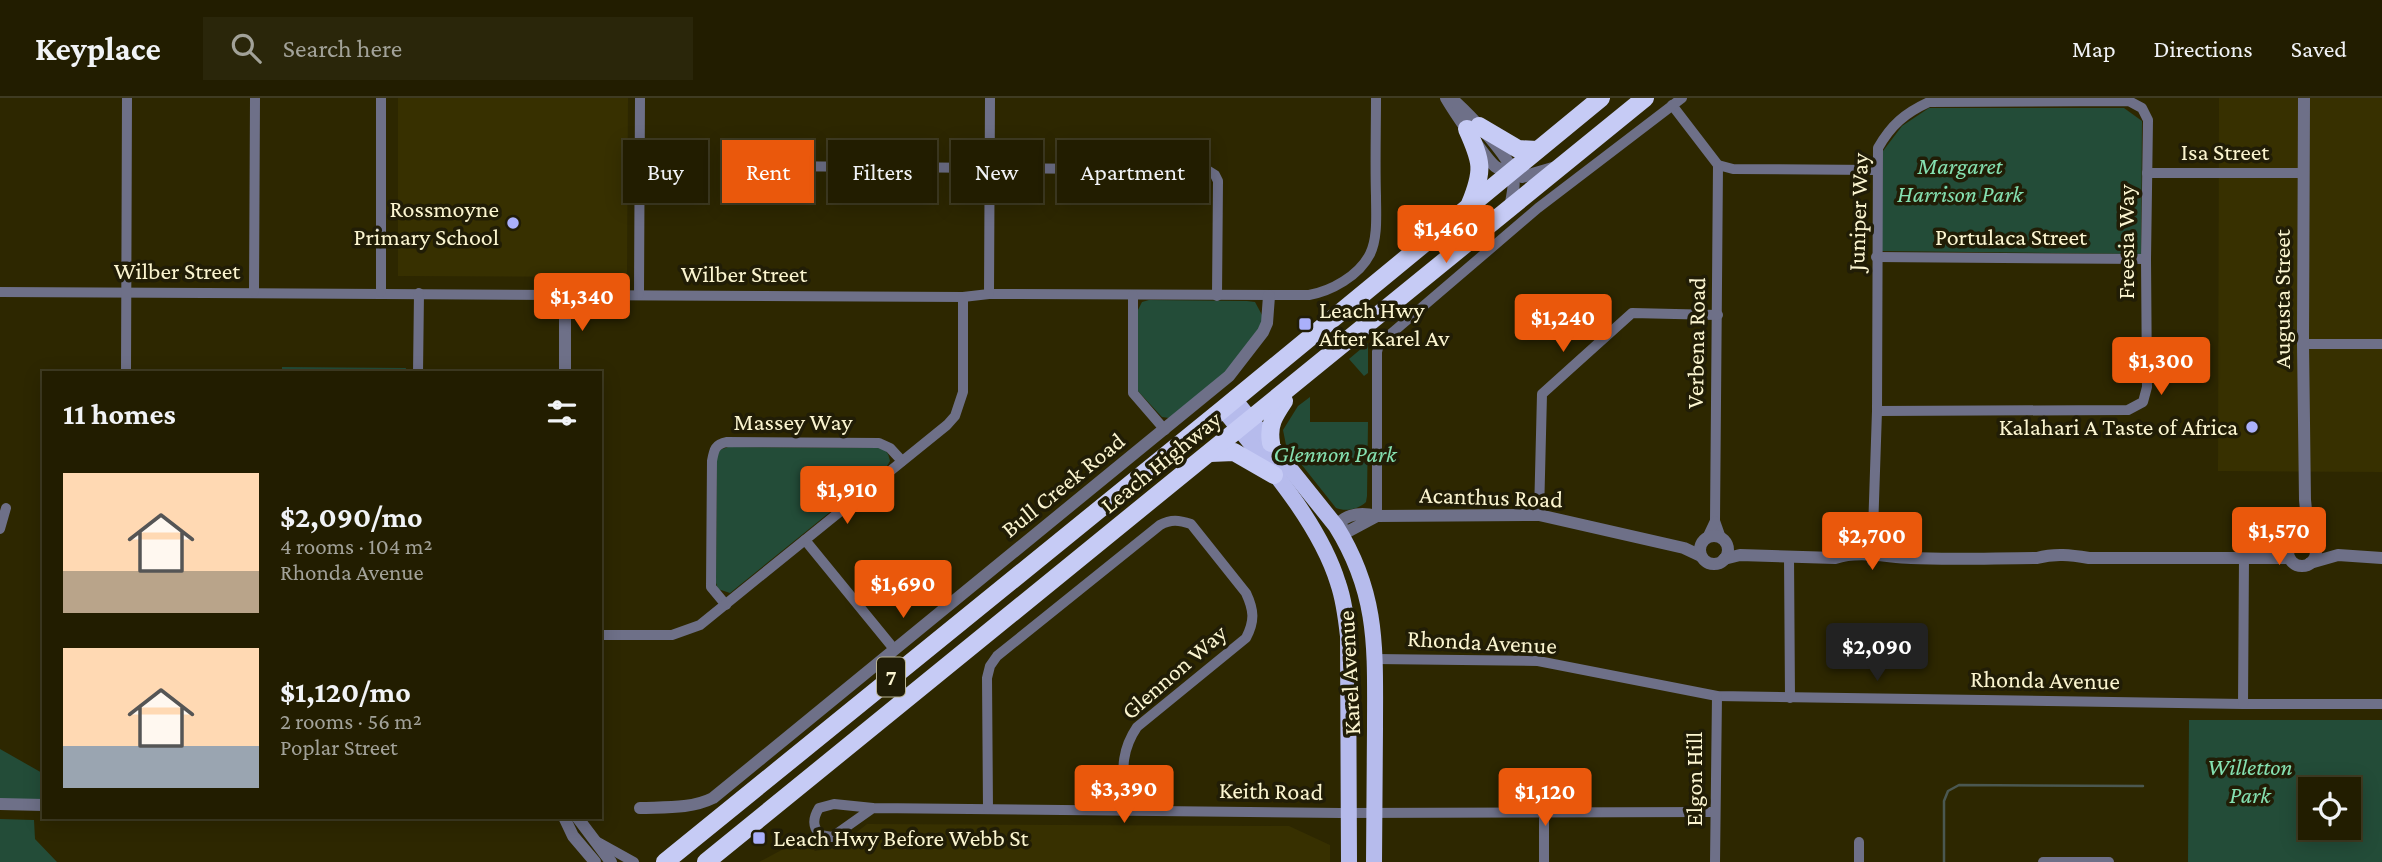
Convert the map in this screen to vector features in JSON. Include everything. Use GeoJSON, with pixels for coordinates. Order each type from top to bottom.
{"type":"FeatureCollection","features":[{"type":"Feature","properties":{"kind":"highway","name":"Leach Highway"},"geometry":{"type":"LineString","coordinates":[[665,862],[1601,98]]}},
{"type":"Feature","properties":{"kind":"highway","name":"Leach Highway"},"geometry":{"type":"LineString","coordinates":[[706,862],[1645,98]]}},
{"type":"Feature","properties":{"kind":"highway"},"geometry":{"type":"LineString","coordinates":[[1473,128],[1518,149],[1537,150]]}},
{"type":"Feature","properties":{"kind":"highway"},"geometry":{"type":"LineString","coordinates":[[1469,207],[1477,187],[1480,159],[1473,128]]}},
{"type":"Feature","properties":{"kind":"highway"},"geometry":{"type":"LineString","coordinates":[[1270,443],[1272,418],[1296,384]]}},
{"type":"Feature","properties":{"kind":"highway"},"geometry":{"type":"LineString","coordinates":[[1210,453],[1234,452],[1274,475]]}},
{"type":"Feature","properties":{"kind":"main road","name":"Karel Avenue"},"geometry":{"type":"LineString","coordinates":[[1229,404],[1245,424],[1274,475],[1306,518],[1327,555],[1339,584],[1348,636],[1349,862]]}},
{"type":"Feature","properties":{"kind":"main road","name":"Karel Avenue"},"geometry":{"type":"LineString","coordinates":[[1245,424],[1270,443],[1336,526],[1350,548],[1368,596],[1375,660],[1374,862]]}},
{"type":"Feature","properties":{"kind":"main road"},"geometry":{"type":"LineString","coordinates":[[1306,518],[1336,526],[1329,536],[1327,555]]}},
{"type":"Feature","properties":{"kind":"street"},"geometry":{"type":"LineString","coordinates":[[126,371],[127,98]]}},
{"type":"Feature","properties":{"kind":"street"},"geometry":{"type":"LineString","coordinates":[[254,292],[255,98]]}},
{"type":"Feature","properties":{"kind":"street"},"geometry":{"type":"LineString","coordinates":[[381,98],[381,292]]}},
{"type":"Feature","properties":{"kind":"street"},"geometry":{"type":"LineString","coordinates":[[639,294],[640,98]]}},
{"type":"Feature","properties":{"kind":"street"},"geometry":{"type":"LineString","coordinates":[[990,98],[990,140]]}},
{"type":"Feature","properties":{"kind":"street","name":"Wilber Street"},"geometry":{"type":"LineString","coordinates":[[0,292],[963,297],[989,294],[1309,295],[1331,289],[1365,263],[1371,254],[1374,237],[1376,98]]}},
{"type":"Feature","properties":{"kind":"street"},"geometry":{"type":"LineString","coordinates":[[1449,98],[1465,110],[1473,128],[1512,171],[1522,177],[1563,164]]}},
{"type":"Feature","properties":{"kind":"street","name":"Augusta Street"},"geometry":{"type":"LineString","coordinates":[[2304,98],[2305,500],[2311,542]]}},
{"type":"Feature","properties":{"kind":"street","name":"Juniper Way"},"geometry":{"type":"LineString","coordinates":[[1873,558],[1877,411],[1876,170],[1878,148],[1886,133],[1908,112],[1929,102],[2129,101],[2142,108]]}},
{"type":"Feature","properties":{"kind":"street"},"geometry":{"type":"LineString","coordinates":[[1377,516],[1379,344],[1538,208],[1677,102],[1718,165],[1732,169],[1876,170]]}},
{"type":"Feature","properties":{"kind":"street","name":"Freesia Way"},"geometry":{"type":"LineString","coordinates":[[1877,411],[2128,410],[2143,402],[2147,387],[2148,120],[2142,108]]}},
{"type":"Feature","properties":{"kind":"street","name":"Verbena Road"},"geometry":{"type":"LineString","coordinates":[[1718,165],[1715,521],[1721,538]]}},
{"type":"Feature","properties":{"kind":"street"},"geometry":{"type":"LineString","coordinates":[[814,166],[951,167]]}},
{"type":"Feature","properties":{"kind":"street"},"geometry":{"type":"LineString","coordinates":[[1043,168],[1207,170],[1215,175],[1218,181],[1217,296]]}},
{"type":"Feature","properties":{"kind":"street"},"geometry":{"type":"LineString","coordinates":[[1510,208],[1514,187],[1512,171]]}},
{"type":"Feature","properties":{"kind":"street","name":"Isa Street"},"geometry":{"type":"LineString","coordinates":[[2147,173],[2304,173]]}},
{"type":"Feature","properties":{"kind":"street"},"geometry":{"type":"LineString","coordinates":[[989,294],[990,203]]}},
{"type":"Feature","properties":{"kind":"street","name":"Portulaca Street"},"geometry":{"type":"LineString","coordinates":[[1876,257],[2146,259]]}},
{"type":"Feature","properties":{"kind":"street"},"geometry":{"type":"LineString","coordinates":[[418,371],[419,293]]}},
{"type":"Feature","properties":{"kind":"street"},"geometry":{"type":"LineString","coordinates":[[565,294],[565,371]]}},
{"type":"Feature","properties":{"kind":"street"},"geometry":{"type":"LineString","coordinates":[[1133,295],[1133,393],[1165,429]]}},
{"type":"Feature","properties":{"kind":"street","name":"Bull Creek Road"},"geometry":{"type":"LineString","coordinates":[[640,808],[688,806],[713,798],[1229,376],[1263,332],[1267,323],[1269,296]]}},
{"type":"Feature","properties":{"kind":"street"},"geometry":{"type":"LineString","coordinates":[[602,635],[672,635],[688,631],[706,621],[947,425],[961,404],[963,392],[963,297]]}},
{"type":"Feature","properties":{"kind":"street"},"geometry":{"type":"LineString","coordinates":[[1539,515],[1542,394],[1632,313],[1718,315]]}},
{"type":"Feature","properties":{"kind":"street"},"geometry":{"type":"LineString","coordinates":[[2303,344],[2382,344]]}},
{"type":"Feature","properties":{"kind":"street","name":"Massey Way"},"geometry":{"type":"LineString","coordinates":[[726,605],[712,587],[712,461],[714,449],[720,444],[879,443],[890,448],[902,461]]}},
{"type":"Feature","properties":{"kind":"street","name":"Augusta Street"},"geometry":{"type":"LineString","coordinates":[[2291,548],[2305,500]]}},
{"type":"Feature","properties":{"kind":"street"},"geometry":{"type":"LineString","coordinates":[[0,529],[6,508]]}},
{"type":"Feature","properties":{"kind":"street","name":"Acanthus Road"},"geometry":{"type":"LineString","coordinates":[[1336,526],[1349,531],[1377,516],[1539,515],[1684,548],[1703,546],[1713,536],[1721,538]]}},
{"type":"Feature","properties":{"kind":"street","name":"Glennon Way"},"geometry":{"type":"LineString","coordinates":[[988,809],[987,678],[990,666],[997,656],[1160,525],[1168,520],[1180,520],[1191,524],[1246,593],[1254,618],[1246,638],[1137,727],[1127,741],[1124,753],[1124,809]]}},
{"type":"Feature","properties":{"kind":"street","name":"Verbena Road"},"geometry":{"type":"LineString","coordinates":[[1703,546],[1715,521]]}},
{"type":"Feature","properties":{"kind":"street"},"geometry":{"type":"LineString","coordinates":[[1721,538],[1731,555]]}},
{"type":"Feature","properties":{"kind":"street","name":"Acanthus Road"},"geometry":{"type":"LineString","coordinates":[[1703,546],[1706,562],[1713,564],[1731,555],[2037,558],[2069,563],[2089,558],[2251,557],[2291,548],[2299,538],[2338,555]]}},
{"type":"Feature","properties":{"kind":"street"},"geometry":{"type":"LineString","coordinates":[[805,540],[894,649]]}},
{"type":"Feature","properties":{"kind":"street"},"geometry":{"type":"LineString","coordinates":[[2311,542],[2315,556],[2311,562]]}},
{"type":"Feature","properties":{"kind":"street","name":"Acanthus Road"},"geometry":{"type":"LineString","coordinates":[[2291,548],[2299,565],[2338,555],[2382,558]]}},
{"type":"Feature","properties":{"kind":"street"},"geometry":{"type":"LineString","coordinates":[[1789,557],[1790,698]]}},
{"type":"Feature","properties":{"kind":"street"},"geometry":{"type":"LineString","coordinates":[[2243,704],[2251,557]]}},
{"type":"Feature","properties":{"kind":"street","name":"Rhonda Avenue"},"geometry":{"type":"LineString","coordinates":[[1375,660],[1538,661],[1717,696],[2382,704]]}},
{"type":"Feature","properties":{"kind":"street","name":"Elgon Hill"},"geometry":{"type":"LineString","coordinates":[[1715,862],[1717,696]]}},
{"type":"Feature","properties":{"kind":"street"},"geometry":{"type":"LineString","coordinates":[[0,804],[42,804]]}},
{"type":"Feature","properties":{"kind":"street","name":"Keith Road"},"geometry":{"type":"LineString","coordinates":[[873,808],[832,837],[820,835],[814,825],[816,813],[826,804],[873,808],[1348,813],[1715,812]]}},
{"type":"Feature","properties":{"kind":"street"},"geometry":{"type":"LineString","coordinates":[[1544,812],[1544,862]]}},
{"type":"Feature","properties":{"kind":"street"},"geometry":{"type":"LineString","coordinates":[[565,819],[573,836],[594,862]]}},
{"type":"Feature","properties":{"kind":"street"},"geometry":{"type":"LineString","coordinates":[[578,819],[611,862]]}},
{"type":"Feature","properties":{"kind":"street"},"geometry":{"type":"LineString","coordinates":[[595,841],[634,862]]}},
{"type":"Feature","properties":{"kind":"street"},"geometry":{"type":"LineString","coordinates":[[1858,842],[1858,862]]}},
{"type":"Feature","properties":{"kind":"street"},"geometry":{"type":"LineString","coordinates":[[2043,862],[2109,862]]}},
{"type":"Feature","properties":{"kind":"shaded area","name":"Rossmoyne Primary School"},"geometry":{"type":"Polygon","coordinates":[[[398,98],[628,98],[628,140],[623,140],[623,203],[627,203],[627,277],[398,276],[398,98]]]}},
{"type":"Feature","properties":{"kind":"shaded area"},"geometry":{"type":"Polygon","coordinates":[[[2219,98],[2382,98],[2382,472],[2218,471],[2219,98]]]}},
{"type":"Feature","properties":{"kind":"shaded area"},"geometry":{"type":"Polygon","coordinates":[[[867,824],[1289,826],[1330,845],[1330,862],[759,862],[802,839],[815,851],[838,847],[867,824]]]}},
{"type":"Feature","properties":{"kind":"green space","name":"Margaret Harrison Park"},"geometry":{"type":"Polygon","coordinates":[[[1929,108],[2124,108],[2142,121],[2141,254],[1881,251],[1883,151],[1902,126],[1929,108]]]}},
{"type":"Feature","properties":{"kind":"green space"},"geometry":{"type":"Polygon","coordinates":[[[1142,302],[1255,302],[1262,315],[1258,331],[1225,374],[1169,418],[1162,417],[1137,390],[1137,312],[1142,302]]]}},
{"type":"Feature","properties":{"kind":"green space"},"geometry":{"type":"Polygon","coordinates":[[[1368,343],[1368,373],[1364,376],[1349,359],[1368,343]]]}},
{"type":"Feature","properties":{"kind":"green space"},"geometry":{"type":"Polygon","coordinates":[[[282,367],[406,368],[405,371],[282,371],[282,367]]]}},
{"type":"Feature","properties":{"kind":"green space","name":"Glennon Park"},"geometry":{"type":"Polygon","coordinates":[[[1310,397],[1310,422],[1368,422],[1367,496],[1366,502],[1360,506],[1348,510],[1336,508],[1286,445],[1283,430],[1298,406],[1310,397]]]}},
{"type":"Feature","properties":{"kind":"green space"},"geometry":{"type":"Polygon","coordinates":[[[728,447],[878,448],[886,452],[890,461],[730,593],[718,589],[716,583],[717,456],[720,450],[728,447]]]}},
{"type":"Feature","properties":{"kind":"green space","name":"Willetton Park"},"geometry":{"type":"Polygon","coordinates":[[[2189,720],[2382,720],[2382,862],[2188,862],[2189,720]]]}},
{"type":"Feature","properties":{"kind":"green space"},"geometry":{"type":"Polygon","coordinates":[[[0,749],[42,773],[42,799],[0,799],[0,749]]]}},
{"type":"Feature","properties":{"kind":"green space"},"geometry":{"type":"Polygon","coordinates":[[[0,819],[34,820],[35,839],[57,862],[0,862],[0,819]]]}},
{"type":"Feature","properties":{"kind":"waterway"},"geometry":{"type":"LineString","coordinates":[[1944,862],[1944,801],[1948,791],[1959,785],[2143,786]]}},
{"type":"Feature","properties":{"kind":"place","name":"Rossmoyne Primary School"},"geometry":{"type":"Point","coordinates":[513,223]}},
{"type":"Feature","properties":{"kind":"place","name":"Leach Hwy After Karel Av"},"geometry":{"type":"Point","coordinates":[1305,324]}},
{"type":"Feature","properties":{"kind":"place","name":"Kalahari A Taste of Africa"},"geometry":{"type":"Point","coordinates":[2252,427]}},
{"type":"Feature","properties":{"kind":"place","name":"Leach Hwy Before Webb St"},"geometry":{"type":"Point","coordinates":[759,838]}}]}
